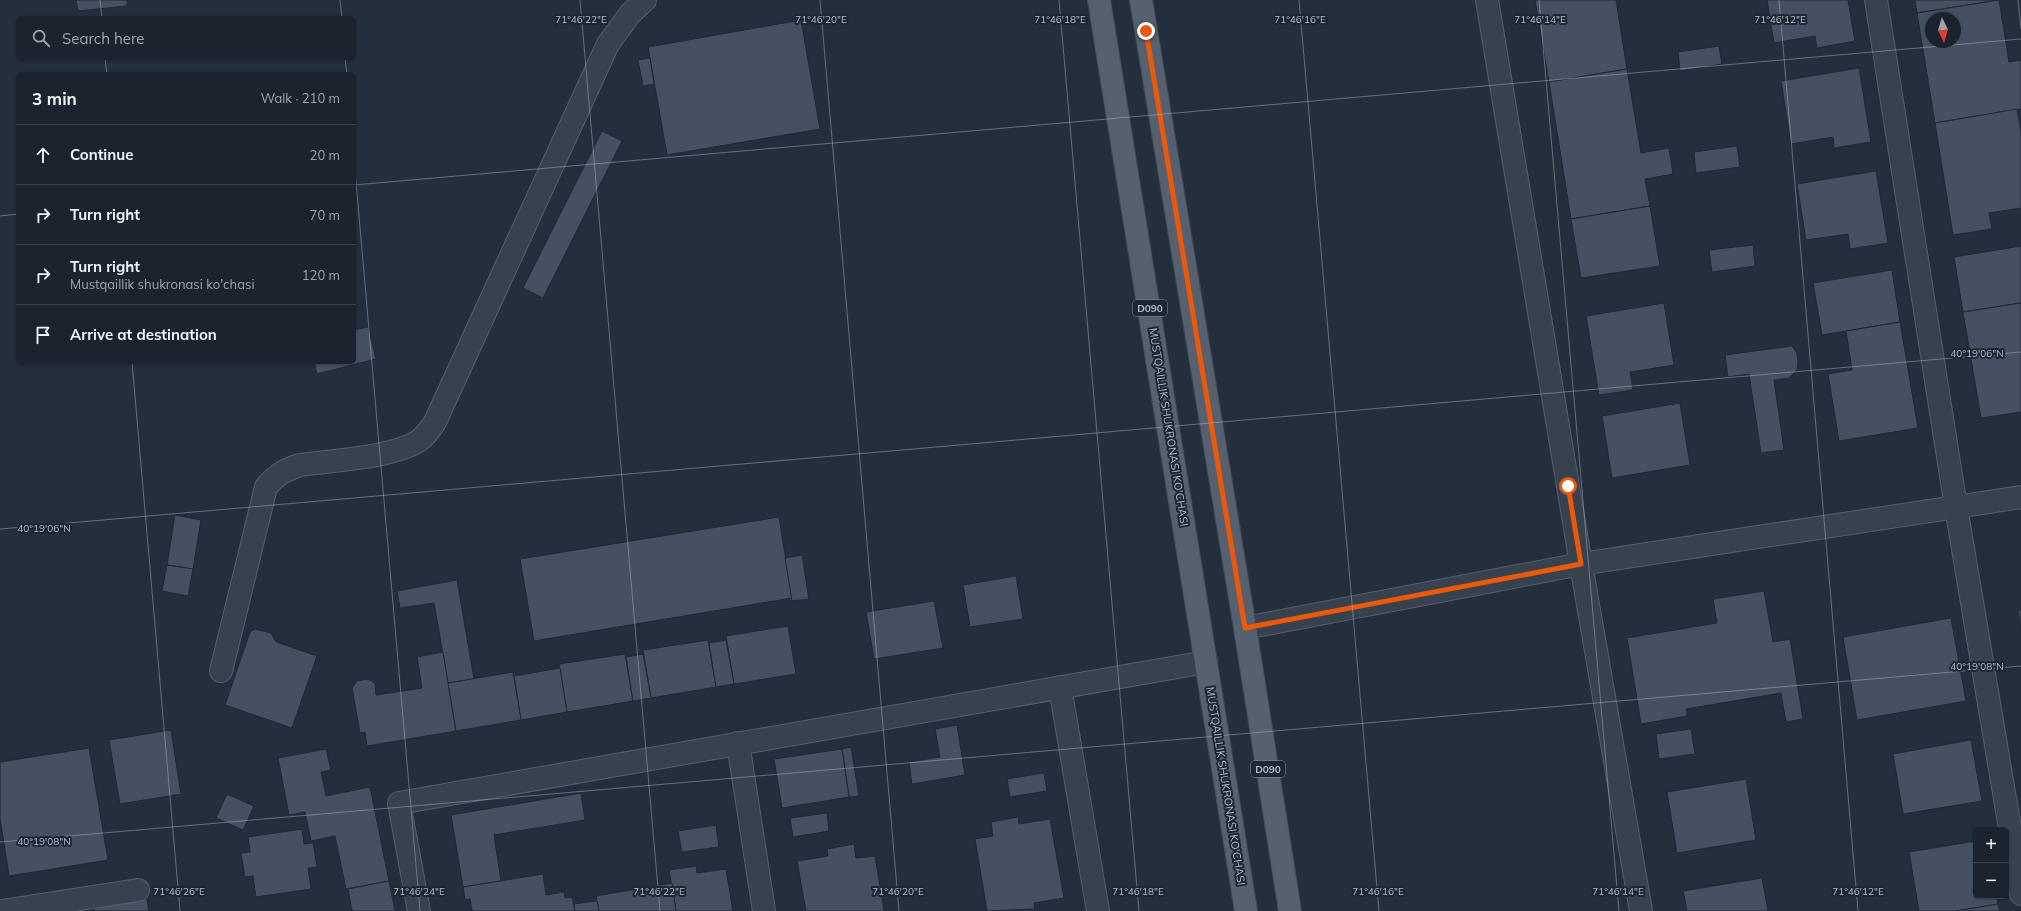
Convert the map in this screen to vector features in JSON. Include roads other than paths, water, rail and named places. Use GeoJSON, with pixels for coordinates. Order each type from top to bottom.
{"type":"FeatureCollection","features":[{"type":"Feature","properties":{"kind":"main road","name":"MUSTQAILLIK SHUKRONASI KO'CHASI"},"geometry":{"type":"LineString","coordinates":[[1100,0],[1246,911]]}},
{"type":"Feature","properties":{"kind":"main road","name":"D090"},"geometry":{"type":"LineString","coordinates":[[1141,0],[1245,628],[1290,911]]}},
{"type":"Feature","properties":{"kind":"street"},"geometry":{"type":"LineString","coordinates":[[221,672],[266,487],[274,477],[290,468],[300,465],[385,453],[414,444],[428,432],[435,422],[608,44],[619,27],[646,0]]}},
{"type":"Feature","properties":{"kind":"street"},"geometry":{"type":"LineString","coordinates":[[1487,0],[1581,564],[1641,911]]}},
{"type":"Feature","properties":{"kind":"street"},"geometry":{"type":"LineString","coordinates":[[1876,0],[1956,507],[2021,894]]}},
{"type":"Feature","properties":{"kind":"street"},"geometry":{"type":"LineString","coordinates":[[1245,628],[1581,564],[2021,497]]}},
{"type":"Feature","properties":{"kind":"street"},"geometry":{"type":"LineString","coordinates":[[419,911],[399,803],[1206,662]]}},
{"type":"Feature","properties":{"kind":"street"},"geometry":{"type":"LineString","coordinates":[[1060,687],[1098,911]]}},
{"type":"Feature","properties":{"kind":"street"},"geometry":{"type":"LineString","coordinates":[[738,744],[764,911]]}},
{"type":"Feature","properties":{"kind":"street"},"geometry":{"type":"LineString","coordinates":[[2,911],[138,890]]}}]}
